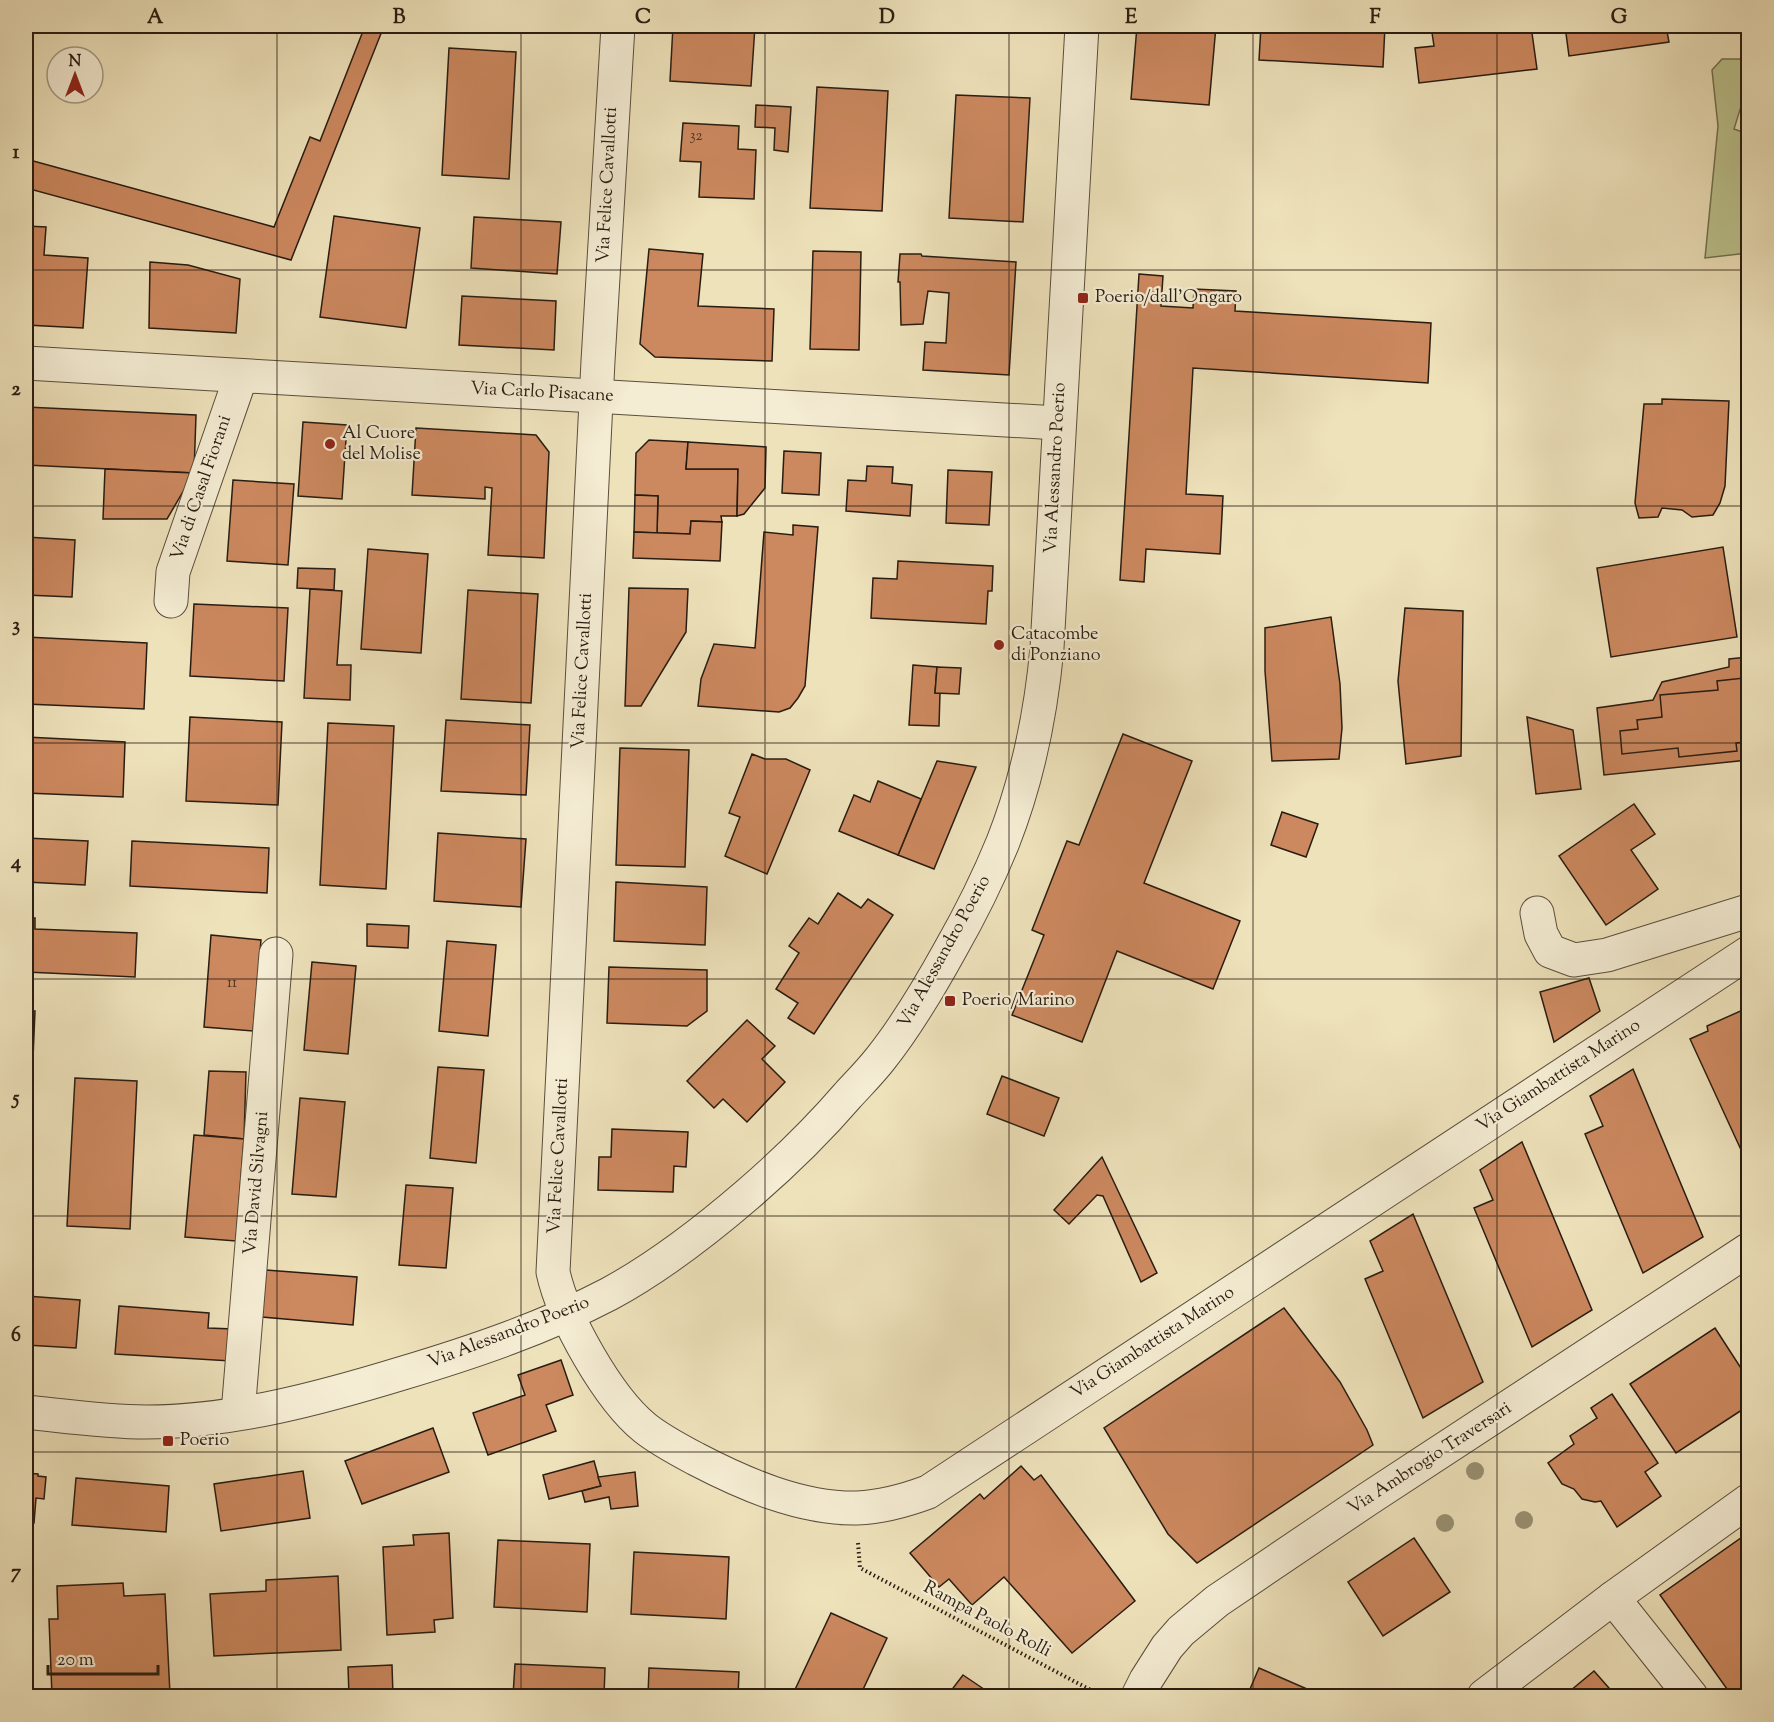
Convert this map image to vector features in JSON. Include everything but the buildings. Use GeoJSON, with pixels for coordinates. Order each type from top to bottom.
{"type":"FeatureCollection","features":[{"type":"Feature","properties":{"kind":"street","name":"Via Felice Cavallotti"},"geometry":{"type":"LineString","coordinates":[[567,1314],[556,1287],[553,1272],[596,397],[618,26]]}},
{"type":"Feature","properties":{"kind":"street","name":"Via Alessandro Poerio"},"geometry":{"type":"LineString","coordinates":[[26,1412],[147,1422],[238,1413],[296,1403],[361,1386],[457,1355],[567,1314],[610,1293],[664,1260],[712,1225],[773,1172],[827,1119],[879,1061],[929,989],[968,918],[1004,841],[1019,793],[1041,696],[1047,648],[1082,26]]}},
{"type":"Feature","properties":{"kind":"street","name":"Via Carlo Pisacane"},"geometry":{"type":"LineString","coordinates":[[26,363],[1058,423]]}},
{"type":"Feature","properties":{"kind":"street","name":"Via di Casal Fiorani"},"geometry":{"type":"LineString","coordinates":[[171,601],[173,572],[242,376]]}},
{"type":"Feature","properties":{"kind":"street"},"geometry":{"type":"LineString","coordinates":[[1537,913],[1541,934],[1550,951],[1574,960],[1607,955],[1749,911]]}},
{"type":"Feature","properties":{"kind":"street","name":"Via Giambattista Marino"},"geometry":{"type":"LineString","coordinates":[[567,1314],[602,1377],[623,1405],[645,1428],[680,1450],[771,1492],[814,1504],[854,1508],[882,1506],[906,1500],[928,1492],[1749,953]]}},
{"type":"Feature","properties":{"kind":"street","name":"Via David Silvagni"},"geometry":{"type":"LineString","coordinates":[[238,1413],[276,954]]}},
{"type":"Feature","properties":{"kind":"street","name":"Via Ambrogio Traversari"},"geometry":{"type":"LineString","coordinates":[[1138,1696],[1167,1647],[1181,1631],[1217,1601],[1368,1499],[1749,1250]]}},
{"type":"Feature","properties":{"kind":"street"},"geometry":{"type":"LineString","coordinates":[[1484,1696],[1613,1598],[1749,1501]]}},
{"type":"Feature","properties":{"kind":"street"},"geometry":{"type":"LineString","coordinates":[[1613,1598],[1691,1696]]}},
{"type":"Feature","properties":{"kind":"path","name":"Rampa Paolo Rolli"},"geometry":{"type":"LineString","coordinates":[[860,1568],[1102,1696]]}},
{"type":"Feature","properties":{"kind":"green space"},"geometry":{"type":"Polygon","coordinates":[[[1722,59],[1740,59],[1748,76],[1748,84],[1734,129],[1748,134],[1748,253],[1705,258],[1718,126],[1712,70],[1722,59]]]}},
{"type":"Feature","properties":{"kind":"place","name":"Poerio/dall'Ongaro"},"geometry":{"type":"Point","coordinates":[1083,298]}},
{"type":"Feature","properties":{"kind":"place","name":"Al Cuore del Molise"},"geometry":{"type":"Point","coordinates":[330,444]}},
{"type":"Feature","properties":{"kind":"place","name":"Catacombe di Ponziano"},"geometry":{"type":"Point","coordinates":[999,645]}},
{"type":"Feature","properties":{"kind":"place","name":"Poerio/Marino"},"geometry":{"type":"Point","coordinates":[950,1001]}},
{"type":"Feature","properties":{"kind":"place","name":"Poerio"},"geometry":{"type":"Point","coordinates":[168,1441]}}]}
